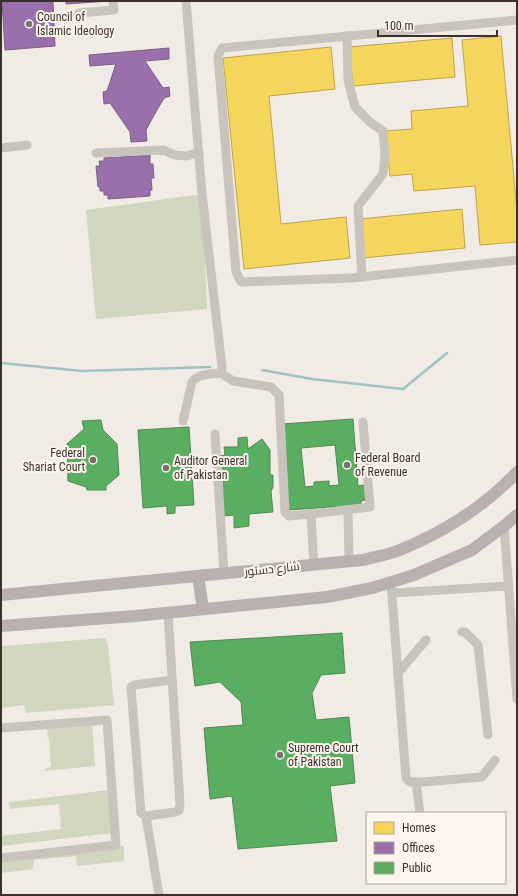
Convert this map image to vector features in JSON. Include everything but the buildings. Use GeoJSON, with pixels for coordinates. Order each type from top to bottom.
{"type":"FeatureCollection","features":[{"type":"Feature","properties":{"kind":"main road","name":"شارع دستور"},"geometry":{"type":"LineString","coordinates":[[1,595],[362,560],[399,551],[455,523],[488,499],[517,472]]}},
{"type":"Feature","properties":{"kind":"main road"},"geometry":{"type":"LineString","coordinates":[[1,626],[327,597],[372,588],[391,588],[414,575],[472,550],[517,515]]}},
{"type":"Feature","properties":{"kind":"main road"},"geometry":{"type":"LineString","coordinates":[[198,576],[203,609]]}},
{"type":"Feature","properties":{"kind":"street"},"geometry":{"type":"LineString","coordinates":[[79,13],[114,10],[113,1]]}},
{"type":"Feature","properties":{"kind":"street"},"geometry":{"type":"LineString","coordinates":[[186,1],[199,152],[222,367],[221,373]]}},
{"type":"Feature","properties":{"kind":"street"},"geometry":{"type":"LineString","coordinates":[[517,20],[222,48],[218,56],[236,272],[241,282],[362,276],[517,260]]}},
{"type":"Feature","properties":{"kind":"street"},"geometry":{"type":"LineString","coordinates":[[347,36],[348,80],[355,107],[370,122],[383,131],[385,155],[383,174],[358,206],[362,276]]}},
{"type":"Feature","properties":{"kind":"street"},"geometry":{"type":"LineString","coordinates":[[1,148],[27,145]]}},
{"type":"Feature","properties":{"kind":"street"},"geometry":{"type":"LineString","coordinates":[[96,154],[163,150],[175,155],[186,156],[199,152]]}},
{"type":"Feature","properties":{"kind":"street"},"geometry":{"type":"LineString","coordinates":[[182,422],[192,382],[195,378],[221,373],[233,381],[271,387],[279,395],[285,512],[289,516],[370,507],[363,422]]}},
{"type":"Feature","properties":{"kind":"street"},"geometry":{"type":"LineString","coordinates":[[215,434],[224,573]]}},
{"type":"Feature","properties":{"kind":"street"},"geometry":{"type":"LineString","coordinates":[[348,510],[349,561]]}},
{"type":"Feature","properties":{"kind":"street"},"geometry":{"type":"LineString","coordinates":[[311,514],[314,565]]}},
{"type":"Feature","properties":{"kind":"street"},"geometry":{"type":"LineString","coordinates":[[504,526],[508,586],[514,621],[517,699]]}},
{"type":"Feature","properties":{"kind":"street"},"geometry":{"type":"LineString","coordinates":[[495,760],[482,777],[416,782],[410,782],[406,778],[391,588],[508,586]]}},
{"type":"Feature","properties":{"kind":"street"},"geometry":{"type":"LineString","coordinates":[[168,612],[180,805],[179,810],[176,812],[146,816],[141,813],[131,688],[134,684],[172,680]]}},
{"type":"Feature","properties":{"kind":"street"},"geometry":{"type":"LineString","coordinates":[[462,632],[465,632],[478,645],[488,735]]}},
{"type":"Feature","properties":{"kind":"street"},"geometry":{"type":"LineString","coordinates":[[398,673],[426,640]]}},
{"type":"Feature","properties":{"kind":"street"},"geometry":{"type":"LineString","coordinates":[[1,728],[107,720],[116,845],[1,858]]}},
{"type":"Feature","properties":{"kind":"street"},"geometry":{"type":"LineString","coordinates":[[416,782],[420,812]]}},
{"type":"Feature","properties":{"kind":"street"},"geometry":{"type":"LineString","coordinates":[[146,816],[159,895]]}},
{"type":"Feature","properties":{"kind":"green space"},"geometry":{"type":"Polygon","coordinates":[[[202,194],[207,309],[96,319],[86,210],[202,194]]]}},
{"type":"Feature","properties":{"kind":"green space"},"geometry":{"type":"Polygon","coordinates":[[[105,638],[108,645],[114,705],[26,713],[24,705],[1,708],[1,646],[105,638]]]}},
{"type":"Feature","properties":{"kind":"green space"},"geometry":{"type":"Polygon","coordinates":[[[92,723],[95,766],[44,771],[51,767],[49,738],[47,736],[48,731],[45,728],[92,723]]]}},
{"type":"Feature","properties":{"kind":"green space"},"geometry":{"type":"Polygon","coordinates":[[[109,790],[112,833],[1,846],[1,836],[61,829],[59,804],[10,809],[9,802],[109,790]]]}},
{"type":"Feature","properties":{"kind":"green space"},"geometry":{"type":"Polygon","coordinates":[[[124,846],[124,861],[77,866],[76,856],[34,860],[33,869],[1,873],[1,859],[124,846]]]}},
{"type":"Feature","properties":{"kind":"waterway"},"geometry":{"type":"LineString","coordinates":[[262,370],[312,379],[403,389],[447,353]]}},
{"type":"Feature","properties":{"kind":"waterway"},"geometry":{"type":"LineString","coordinates":[[1,363],[82,371],[210,367]]}},
{"type":"Feature","properties":{"kind":"place","name":"Council of Islamic Ideology"},"geometry":{"type":"Point","coordinates":[29,24]}},
{"type":"Feature","properties":{"kind":"place","name":"Federal Shariat Court"},"geometry":{"type":"Point","coordinates":[93,460]}},
{"type":"Feature","properties":{"kind":"place","name":"Federal Board of Revenue"},"geometry":{"type":"Point","coordinates":[347,465]}},
{"type":"Feature","properties":{"kind":"place","name":"Auditor General of Pakistan"},"geometry":{"type":"Point","coordinates":[166,468]}},
{"type":"Feature","properties":{"kind":"place","name":"Supreme Court of Pakistan"},"geometry":{"type":"Point","coordinates":[280,755]}}]}
